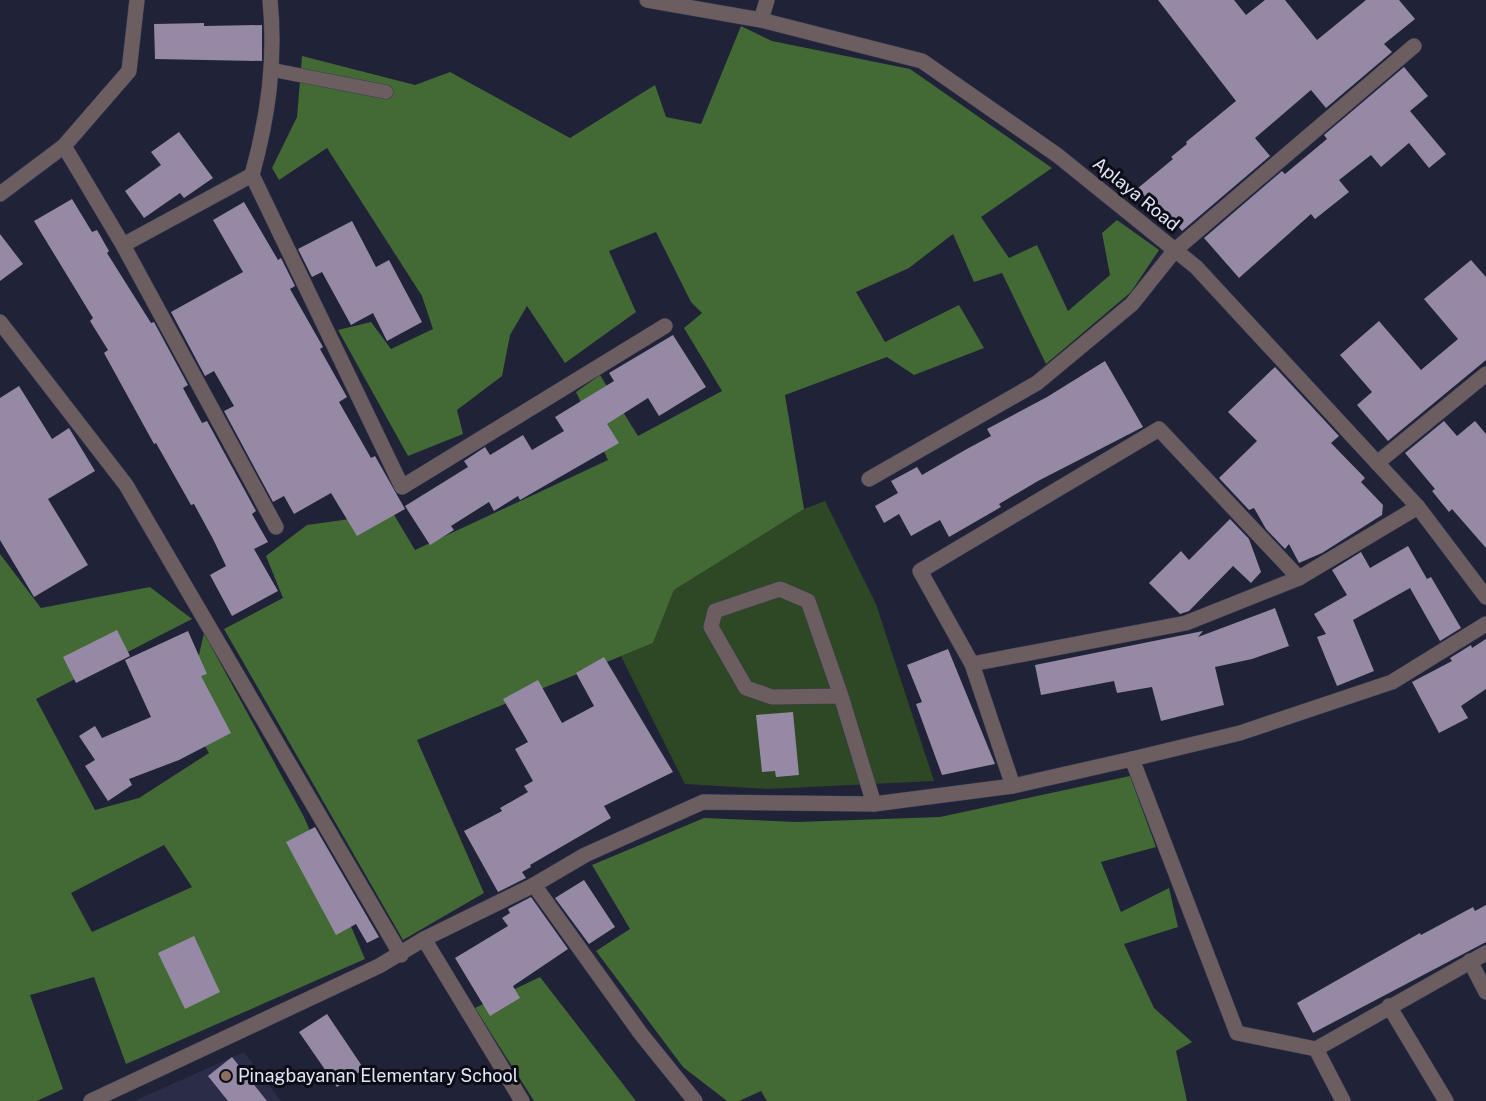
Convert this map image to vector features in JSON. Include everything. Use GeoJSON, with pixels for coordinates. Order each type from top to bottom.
{"type":"FeatureCollection","features":[{"type":"Feature","properties":{"kind":"street"},"geometry":{"type":"LineString","coordinates":[[0,194],[64,146],[129,71],[137,0]]}},
{"type":"Feature","properties":{"kind":"street"},"geometry":{"type":"LineString","coordinates":[[270,0],[273,70],[264,129],[252,176],[402,487],[665,326]]}},
{"type":"Feature","properties":{"kind":"street","name":"Aplaya Road"},"geometry":{"type":"LineString","coordinates":[[647,0],[761,20],[922,61],[1057,155],[1196,267],[1418,507],[1486,597]]}},
{"type":"Feature","properties":{"kind":"street"},"geometry":{"type":"LineString","coordinates":[[761,20],[767,0]]}},
{"type":"Feature","properties":{"kind":"street"},"geometry":{"type":"LineString","coordinates":[[868,479],[1037,383],[1132,304],[1175,250],[1414,46]]}},
{"type":"Feature","properties":{"kind":"street"},"geometry":{"type":"LineString","coordinates":[[64,146],[123,245],[276,527]]}},
{"type":"Feature","properties":{"kind":"street"},"geometry":{"type":"LineString","coordinates":[[123,245],[252,176]]}},
{"type":"Feature","properties":{"kind":"street"},"geometry":{"type":"LineString","coordinates":[[0,322],[126,485],[401,954]]}},
{"type":"Feature","properties":{"kind":"street"},"geometry":{"type":"LineString","coordinates":[[1377,464],[1486,374]]}},
{"type":"Feature","properties":{"kind":"street"},"geometry":{"type":"LineString","coordinates":[[1014,786],[972,663],[920,571],[1159,429],[1299,578]]}},
{"type":"Feature","properties":{"kind":"street"},"geometry":{"type":"LineString","coordinates":[[972,663],[1186,623],[1299,578],[1418,507]]}},
{"type":"Feature","properties":{"kind":"street"},"geometry":{"type":"LineString","coordinates":[[841,696],[772,697],[746,688],[711,627],[715,611],[780,589],[808,600],[841,696],[874,804]]}},
{"type":"Feature","properties":{"kind":"street"},"geometry":{"type":"LineString","coordinates":[[91,1101],[401,954],[424,939],[534,885],[585,855],[703,802],[874,804],[1014,786],[1240,733],[1392,682],[1486,624]]}},
{"type":"Feature","properties":{"kind":"street"},"geometry":{"type":"LineString","coordinates":[[1132,759],[1237,1033],[1316,1049],[1486,953]]}},
{"type":"Feature","properties":{"kind":"street"},"geometry":{"type":"LineString","coordinates":[[534,885],[641,1034],[695,1101]]}},
{"type":"Feature","properties":{"kind":"street"},"geometry":{"type":"LineString","coordinates":[[424,939],[522,1101]]}},
{"type":"Feature","properties":{"kind":"street"},"geometry":{"type":"LineString","coordinates":[[1470,961],[1486,992]]}},
{"type":"Feature","properties":{"kind":"street"},"geometry":{"type":"LineString","coordinates":[[1389,1006],[1446,1101]]}},
{"type":"Feature","properties":{"kind":"street"},"geometry":{"type":"LineString","coordinates":[[1316,1049],[1343,1101]]}},
{"type":"Feature","properties":{"kind":"lane"},"geometry":{"type":"LineString","coordinates":[[273,70],[386,92]]}},
{"type":"Feature","properties":{"kind":"shaded area","name":"Pinagbayanan Elementary School"},"geometry":{"type":"Polygon","coordinates":[[[244,1052],[281,1101],[134,1101],[244,1052]]]}},
{"type":"Feature","properties":{"kind":"green space"},"geometry":{"type":"Polygon","coordinates":[[[741,26],[772,41],[910,69],[1052,168],[981,217],[1009,258],[1037,245],[1068,311],[1110,275],[1102,233],[1117,220],[1159,250],[1131,292],[1046,364],[1002,273],[974,282],[953,234],[909,268],[856,292],[885,342],[959,305],[984,348],[914,375],[887,357],[785,395],[804,509],[674,590],[653,643],[417,740],[484,893],[403,940],[224,629],[283,598],[266,556],[307,525],[393,513],[415,550],[608,460],[576,392],[600,375],[638,436],[722,391],[684,328],[702,313],[691,302],[656,232],[609,251],[636,312],[565,363],[527,306],[510,335],[502,376],[457,410],[463,434],[408,456],[338,330],[371,322],[391,349],[433,329],[422,296],[327,148],[279,180],[272,168],[297,117],[302,56],[415,85],[450,72],[570,138],[655,85],[666,117],[701,124],[741,26]]]}},
{"type":"Feature","properties":{"kind":"green space"},"geometry":{"type":"Polygon","coordinates":[[[825,501],[876,604],[934,781],[768,789],[685,784],[621,656],[653,643],[674,590],[804,509],[825,501]]]}},
{"type":"Feature","properties":{"kind":"green space"},"geometry":{"type":"Polygon","coordinates":[[[0,554],[41,608],[150,587],[192,619],[36,699],[95,810],[139,798],[209,753],[177,699],[196,668],[204,633],[304,817],[365,959],[126,1064],[94,977],[30,995],[63,1089],[37,1101],[0,1101],[0,554]],[[164,845],[71,893],[92,932],[192,887],[164,845]]]}},
{"type":"Feature","properties":{"kind":"green space"},"geometry":{"type":"Polygon","coordinates":[[[1130,776],[1156,847],[1101,862],[1121,912],[1169,888],[1178,927],[1124,944],[1154,1008],[1192,1042],[1176,1051],[1187,1101],[767,1101],[761,1091],[739,1101],[727,1101],[683,1067],[596,951],[630,929],[592,865],[704,818],[797,822],[940,817],[1130,776]]]}},
{"type":"Feature","properties":{"kind":"green space"},"geometry":{"type":"Polygon","coordinates":[[[540,977],[636,1101],[534,1101],[475,1008],[540,977]]]}},
{"type":"Feature","properties":{"kind":"building"},"geometry":{"type":"Polygon","coordinates":[[[1158,0],[1234,0],[1246,15],[1265,0],[1285,0],[1317,40],[1366,0],[1399,0],[1415,19],[1384,44],[1392,52],[1326,108],[1311,90],[1255,138],[1270,156],[1182,231],[1163,208],[1158,212],[1138,188],[1173,159],[1171,157],[1187,144],[1186,142],[1236,101],[1158,0]]]}},
{"type":"Feature","properties":{"kind":"building"},"geometry":{"type":"Polygon","coordinates":[[[204,23],[204,26],[262,25],[262,61],[155,59],[154,24],[204,23]]]}},
{"type":"Feature","properties":{"kind":"building"},"geometry":{"type":"Polygon","coordinates":[[[1404,67],[1428,96],[1410,111],[1446,154],[1429,168],[1409,143],[1381,167],[1371,155],[1339,180],[1349,192],[1315,219],[1311,214],[1239,278],[1204,238],[1282,171],[1285,174],[1327,139],[1324,135],[1404,67]]]}},
{"type":"Feature","properties":{"kind":"building"},"geometry":{"type":"Polygon","coordinates":[[[179,132],[213,178],[184,198],[180,193],[144,218],[125,191],[161,165],[151,152],[179,132]]]}},
{"type":"Feature","properties":{"kind":"building"},"geometry":{"type":"Polygon","coordinates":[[[72,199],[92,232],[97,230],[109,251],[107,253],[151,323],[154,322],[188,385],[183,388],[202,423],[207,421],[256,511],[252,514],[268,542],[254,549],[278,591],[232,616],[210,575],[226,566],[213,539],[194,504],[191,505],[156,443],[154,444],[104,353],[108,350],[90,321],[93,318],[34,221],[72,199]]]}},
{"type":"Feature","properties":{"kind":"building"},"geometry":{"type":"Polygon","coordinates":[[[244,202],[278,260],[281,258],[295,286],[290,289],[323,347],[320,349],[347,397],[339,402],[371,458],[375,456],[405,509],[357,536],[331,493],[294,514],[284,496],[273,502],[224,411],[234,406],[214,371],[205,376],[171,312],[243,272],[213,220],[244,202]]]}},
{"type":"Feature","properties":{"kind":"building"},"geometry":{"type":"Polygon","coordinates":[[[352,221],[376,267],[389,260],[422,322],[387,341],[373,313],[351,325],[322,272],[312,277],[298,249],[352,221]]]}},
{"type":"Feature","properties":{"kind":"building"},"geometry":{"type":"Polygon","coordinates":[[[0,234],[23,264],[0,281],[0,234]]]}},
{"type":"Feature","properties":{"kind":"building"},"geometry":{"type":"Polygon","coordinates":[[[1471,260],[1486,277],[1486,360],[1388,441],[1357,405],[1372,392],[1340,355],[1379,321],[1421,370],[1458,339],[1424,299],[1471,260]]]}},
{"type":"Feature","properties":{"kind":"building"},"geometry":{"type":"Polygon","coordinates":[[[673,335],[706,387],[659,416],[648,398],[607,424],[619,443],[520,500],[518,496],[494,511],[489,502],[451,526],[454,530],[430,545],[405,506],[468,467],[464,461],[485,447],[490,455],[523,435],[532,450],[564,431],[555,417],[614,381],[609,373],[673,335]]]}},
{"type":"Feature","properties":{"kind":"building"},"geometry":{"type":"Polygon","coordinates":[[[1105,361],[1143,427],[1038,481],[999,504],[1001,507],[949,537],[940,520],[911,536],[899,514],[884,523],[875,506],[898,493],[891,481],[917,467],[922,475],[991,436],[987,429],[1047,397],[1105,361]]]}},
{"type":"Feature","properties":{"kind":"building"},"geometry":{"type":"Polygon","coordinates":[[[1275,367],[1339,436],[1331,443],[1365,478],[1361,482],[1383,505],[1382,515],[1322,553],[1299,563],[1289,544],[1285,549],[1266,529],[1254,508],[1249,510],[1219,478],[1257,441],[1228,412],[1275,367]]]}},
{"type":"Feature","properties":{"kind":"building"},"geometry":{"type":"Polygon","coordinates":[[[19,386],[52,439],[69,428],[95,471],[48,499],[88,565],[34,597],[0,540],[0,398],[19,386]]]}},
{"type":"Feature","properties":{"kind":"building"},"geometry":{"type":"Polygon","coordinates":[[[1444,421],[1457,436],[1475,421],[1486,434],[1486,548],[1452,509],[1449,512],[1432,491],[1435,489],[1405,453],[1444,421]]]}},
{"type":"Feature","properties":{"kind":"building"},"geometry":{"type":"Polygon","coordinates":[[[1230,519],[1249,539],[1261,572],[1251,583],[1233,566],[1189,611],[1180,614],[1149,583],[1181,551],[1189,560],[1230,519]]]}},
{"type":"Feature","properties":{"kind":"building"},"geometry":{"type":"Polygon","coordinates":[[[1408,546],[1427,579],[1431,577],[1461,628],[1440,641],[1410,588],[1353,620],[1374,671],[1337,686],[1317,637],[1326,634],[1314,614],[1347,595],[1332,570],[1361,552],[1370,568],[1408,546]]]}},
{"type":"Feature","properties":{"kind":"building"},"geometry":{"type":"Polygon","coordinates":[[[1275,608],[1289,646],[1252,659],[1215,667],[1224,705],[1161,721],[1152,687],[1117,693],[1114,681],[1041,695],[1035,665],[1203,631],[1198,637],[1275,608]]]}},
{"type":"Feature","properties":{"kind":"building"},"geometry":{"type":"Polygon","coordinates":[[[117,630],[130,656],[76,683],[63,657],[117,630]]]}},
{"type":"Feature","properties":{"kind":"building"},"geometry":{"type":"Polygon","coordinates":[[[188,631],[207,674],[201,676],[231,733],[179,760],[129,779],[132,785],[108,801],[85,766],[95,760],[79,736],[95,726],[102,738],[151,717],[125,660],[188,631]]]}},
{"type":"Feature","properties":{"kind":"building"},"geometry":{"type":"Polygon","coordinates":[[[1486,639],[1486,689],[1461,706],[1468,718],[1439,733],[1412,682],[1452,661],[1450,658],[1471,645],[1472,648],[1486,639]]]}},
{"type":"Feature","properties":{"kind":"building"},"geometry":{"type":"Polygon","coordinates":[[[948,649],[995,764],[942,775],[916,704],[922,702],[907,665],[948,649]]]}},
{"type":"Feature","properties":{"kind":"building"},"geometry":{"type":"Polygon","coordinates":[[[604,657],[673,772],[604,806],[611,818],[530,865],[531,867],[522,872],[526,878],[498,892],[464,831],[502,811],[500,808],[528,792],[524,786],[533,781],[515,749],[528,742],[503,699],[538,680],[562,723],[594,706],[576,673],[604,657]]]}},
{"type":"Feature","properties":{"kind":"building"},"geometry":{"type":"Polygon","coordinates":[[[793,712],[799,775],[776,777],[775,771],[762,772],[756,715],[793,712]]]}},
{"type":"Feature","properties":{"kind":"building"},"geometry":{"type":"Polygon","coordinates":[[[315,827],[379,937],[367,943],[356,924],[336,935],[286,842],[315,827]]]}},
{"type":"Feature","properties":{"kind":"building"},"geometry":{"type":"Polygon","coordinates":[[[584,880],[615,927],[589,944],[555,898],[584,880]]]}},
{"type":"Feature","properties":{"kind":"building"},"geometry":{"type":"Polygon","coordinates":[[[531,897],[568,949],[513,986],[520,998],[490,1016],[455,958],[508,926],[502,918],[510,913],[508,909],[531,897]]]}},
{"type":"Feature","properties":{"kind":"building"},"geometry":{"type":"Polygon","coordinates":[[[1486,905],[1486,942],[1313,1033],[1297,1003],[1420,933],[1421,935],[1473,907],[1475,911],[1486,905]]]}},
{"type":"Feature","properties":{"kind":"building"},"geometry":{"type":"Polygon","coordinates":[[[194,936],[220,992],[185,1009],[158,953],[194,936]]]}},
{"type":"Feature","properties":{"kind":"building"},"geometry":{"type":"Polygon","coordinates":[[[327,1014],[364,1069],[337,1087],[299,1032],[327,1014]]]}},
{"type":"Feature","properties":{"kind":"building"},"geometry":{"type":"Polygon","coordinates":[[[232,1057],[267,1101],[228,1101],[208,1076],[232,1057]]]}},
{"type":"Feature","properties":{"kind":"place","name":"Pinagbayanan Elementary School"},"geometry":{"type":"Point","coordinates":[226,1076]}}]}
